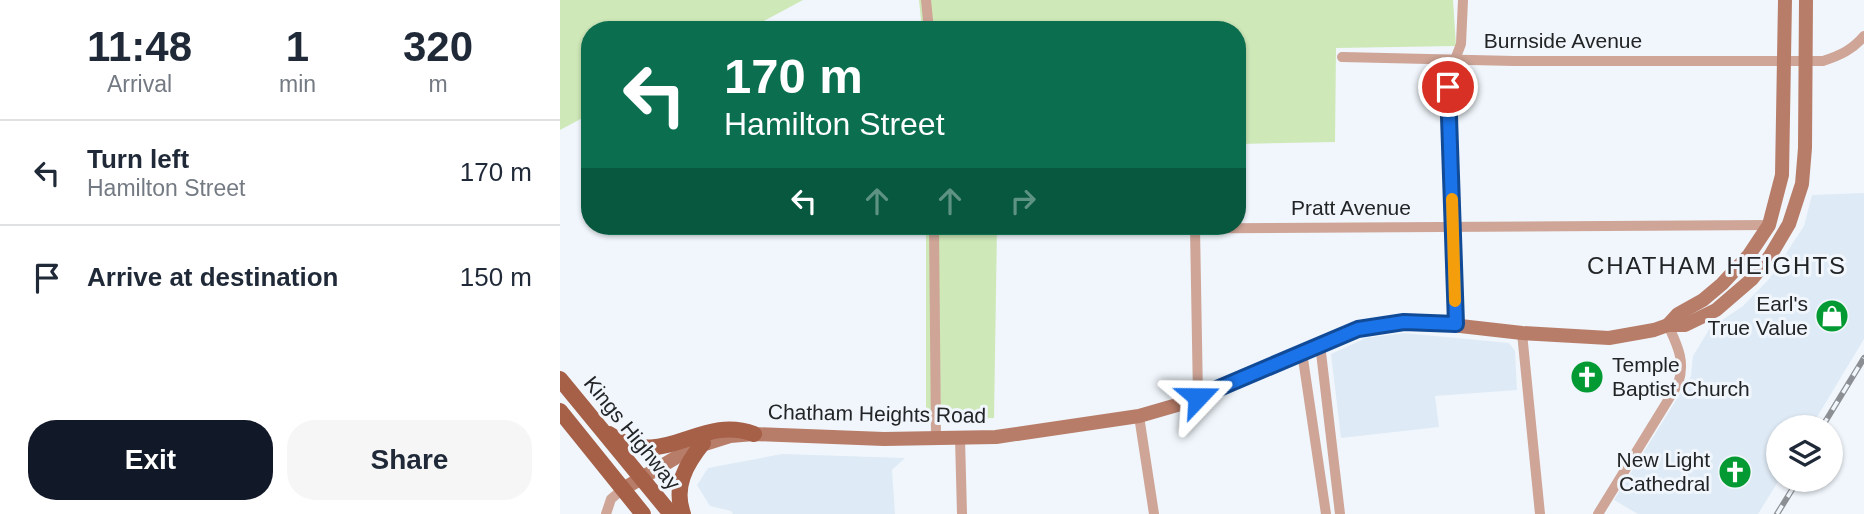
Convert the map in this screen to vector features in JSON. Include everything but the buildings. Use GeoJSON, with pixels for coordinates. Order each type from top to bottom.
{"type":"FeatureCollection","features":[{"type":"Feature","properties":{"kind":"main road","name":"Chatham Heights Road"},"geometry":{"type":"LineString","coordinates":[[623,489],[703,443],[730,436],[754,434],[884,439],[996,437],[1139,416],[1198,397],[1349,332],[1381,324],[1456,324],[1522,333],[1609,338],[1654,330],[1668,324],[1678,314],[1703,300],[1723,284],[1749,255],[1769,225],[1782,175],[1785,0]]}},
{"type":"Feature","properties":{"kind":"main road","name":"Chatham Heights Road"},"geometry":{"type":"LineString","coordinates":[[1668,324],[1685,325],[1716,310],[1733,296],[1760,269],[1789,224],[1801,184],[1805,148],[1806,0]]}},
{"type":"Feature","properties":{"kind":"main road","name":"Kings Highway"},"geometry":{"type":"LineString","coordinates":[[560,379],[671,514]]}},
{"type":"Feature","properties":{"kind":"main road","name":"Kings Highway"},"geometry":{"type":"LineString","coordinates":[[560,411],[643,514]]}},
{"type":"Feature","properties":{"kind":"main road"},"geometry":{"type":"LineString","coordinates":[[602,429],[625,443],[647,448],[668,445],[727,427],[754,434]]}},
{"type":"Feature","properties":{"kind":"main road"},"geometry":{"type":"LineString","coordinates":[[683,514],[678,492],[682,477],[703,443]]}},
{"type":"Feature","properties":{"kind":"street"},"geometry":{"type":"LineString","coordinates":[[926,0],[928,21]]}},
{"type":"Feature","properties":{"kind":"street"},"geometry":{"type":"LineString","coordinates":[[1456,324],[1448,87],[1449,75],[1462,36],[1464,0]]}},
{"type":"Feature","properties":{"kind":"street","name":"Burnside Avenue"},"geometry":{"type":"LineString","coordinates":[[1342,57],[1514,61],[1823,61],[1851,50],[1864,36]]}},
{"type":"Feature","properties":{"kind":"street","name":"Pratt Avenue"},"geometry":{"type":"LineString","coordinates":[[1246,228],[1769,225]]}},
{"type":"Feature","properties":{"kind":"street"},"geometry":{"type":"LineString","coordinates":[[934,235],[936,438]]}},
{"type":"Feature","properties":{"kind":"street"},"geometry":{"type":"LineString","coordinates":[[1195,235],[1198,397]]}},
{"type":"Feature","properties":{"kind":"street"},"geometry":{"type":"LineString","coordinates":[[1598,514],[1678,384],[1682,359],[1668,324]]}},
{"type":"Feature","properties":{"kind":"street"},"geometry":{"type":"LineString","coordinates":[[1522,333],[1540,514]]}},
{"type":"Feature","properties":{"kind":"street"},"geometry":{"type":"LineString","coordinates":[[1320,344],[1340,514]]}},
{"type":"Feature","properties":{"kind":"street"},"geometry":{"type":"LineString","coordinates":[[1302,352],[1326,514]]}},
{"type":"Feature","properties":{"kind":"street"},"geometry":{"type":"LineString","coordinates":[[1139,416],[1154,514]]}},
{"type":"Feature","properties":{"kind":"street"},"geometry":{"type":"LineString","coordinates":[[960,438],[962,514]]}},
{"type":"Feature","properties":{"kind":"street"},"geometry":{"type":"LineString","coordinates":[[606,514],[611,499],[623,489]]}},
{"type":"Feature","properties":{"kind":"shaded area"},"geometry":{"type":"Polygon","coordinates":[[[1864,193],[1864,339],[1818,415],[1766,415],[1766,492],[1772,492],[1758,514],[1638,514],[1614,500],[1691,376],[1693,356],[1710,328],[1743,306],[1769,279],[1804,226],[1812,195],[1864,193]]]}},
{"type":"Feature","properties":{"kind":"shaded area"},"geometry":{"type":"Polygon","coordinates":[[[1404,333],[1509,343],[1515,351],[1517,390],[1435,396],[1439,427],[1341,438],[1331,354],[1366,338],[1404,333]]]}},
{"type":"Feature","properties":{"kind":"shaded area"},"geometry":{"type":"Polygon","coordinates":[[[782,454],[905,458],[892,470],[895,514],[733,514],[731,511],[710,506],[697,485],[708,468],[782,454]]]}},
{"type":"Feature","properties":{"kind":"green space"},"geometry":{"type":"Polygon","coordinates":[[[560,0],[803,0],[764,21],[581,21],[581,119],[560,130],[560,0]]]}},
{"type":"Feature","properties":{"kind":"green space"},"geometry":{"type":"Polygon","coordinates":[[[919,0],[1453,0],[1456,46],[1336,48],[1335,142],[1246,144],[1246,21],[921,21],[919,0]]]}},
{"type":"Feature","properties":{"kind":"green space"},"geometry":{"type":"Polygon","coordinates":[[[926,235],[997,235],[994,418],[926,421],[926,235]]]}},
{"type":"Feature","properties":{"kind":"railway"},"geometry":{"type":"LineString","coordinates":[[1829,415],[1864,358]]}},
{"type":"Feature","properties":{"kind":"railway"},"geometry":{"type":"LineString","coordinates":[[1777,514],[1791,492]]}},
{"type":"Feature","properties":{"kind":"slow traffic"},"geometry":{"type":"LineString","coordinates":[[1452,199],[1455,301]]}},
{"type":"Feature","properties":{"kind":"place","name":"Earl's True Value"},"geometry":{"type":"Point","coordinates":[1832,316]}},
{"type":"Feature","properties":{"kind":"place","name":"Temple Baptist Church"},"geometry":{"type":"Point","coordinates":[1587,377]}},
{"type":"Feature","properties":{"kind":"place","name":"New Light Cathedral"},"geometry":{"type":"Point","coordinates":[1735,472]}},
{"type":"Feature","properties":{"kind":"district","name":"CHATHAM HEIGHTS"},"geometry":{"type":"Point","coordinates":[1717,266]}},
{"type":"Feature","properties":{"kind":"route"},"geometry":{"type":"LineString","coordinates":[[1198,397],[1358,329],[1404,322],[1456,324],[1448,87]]}}]}
